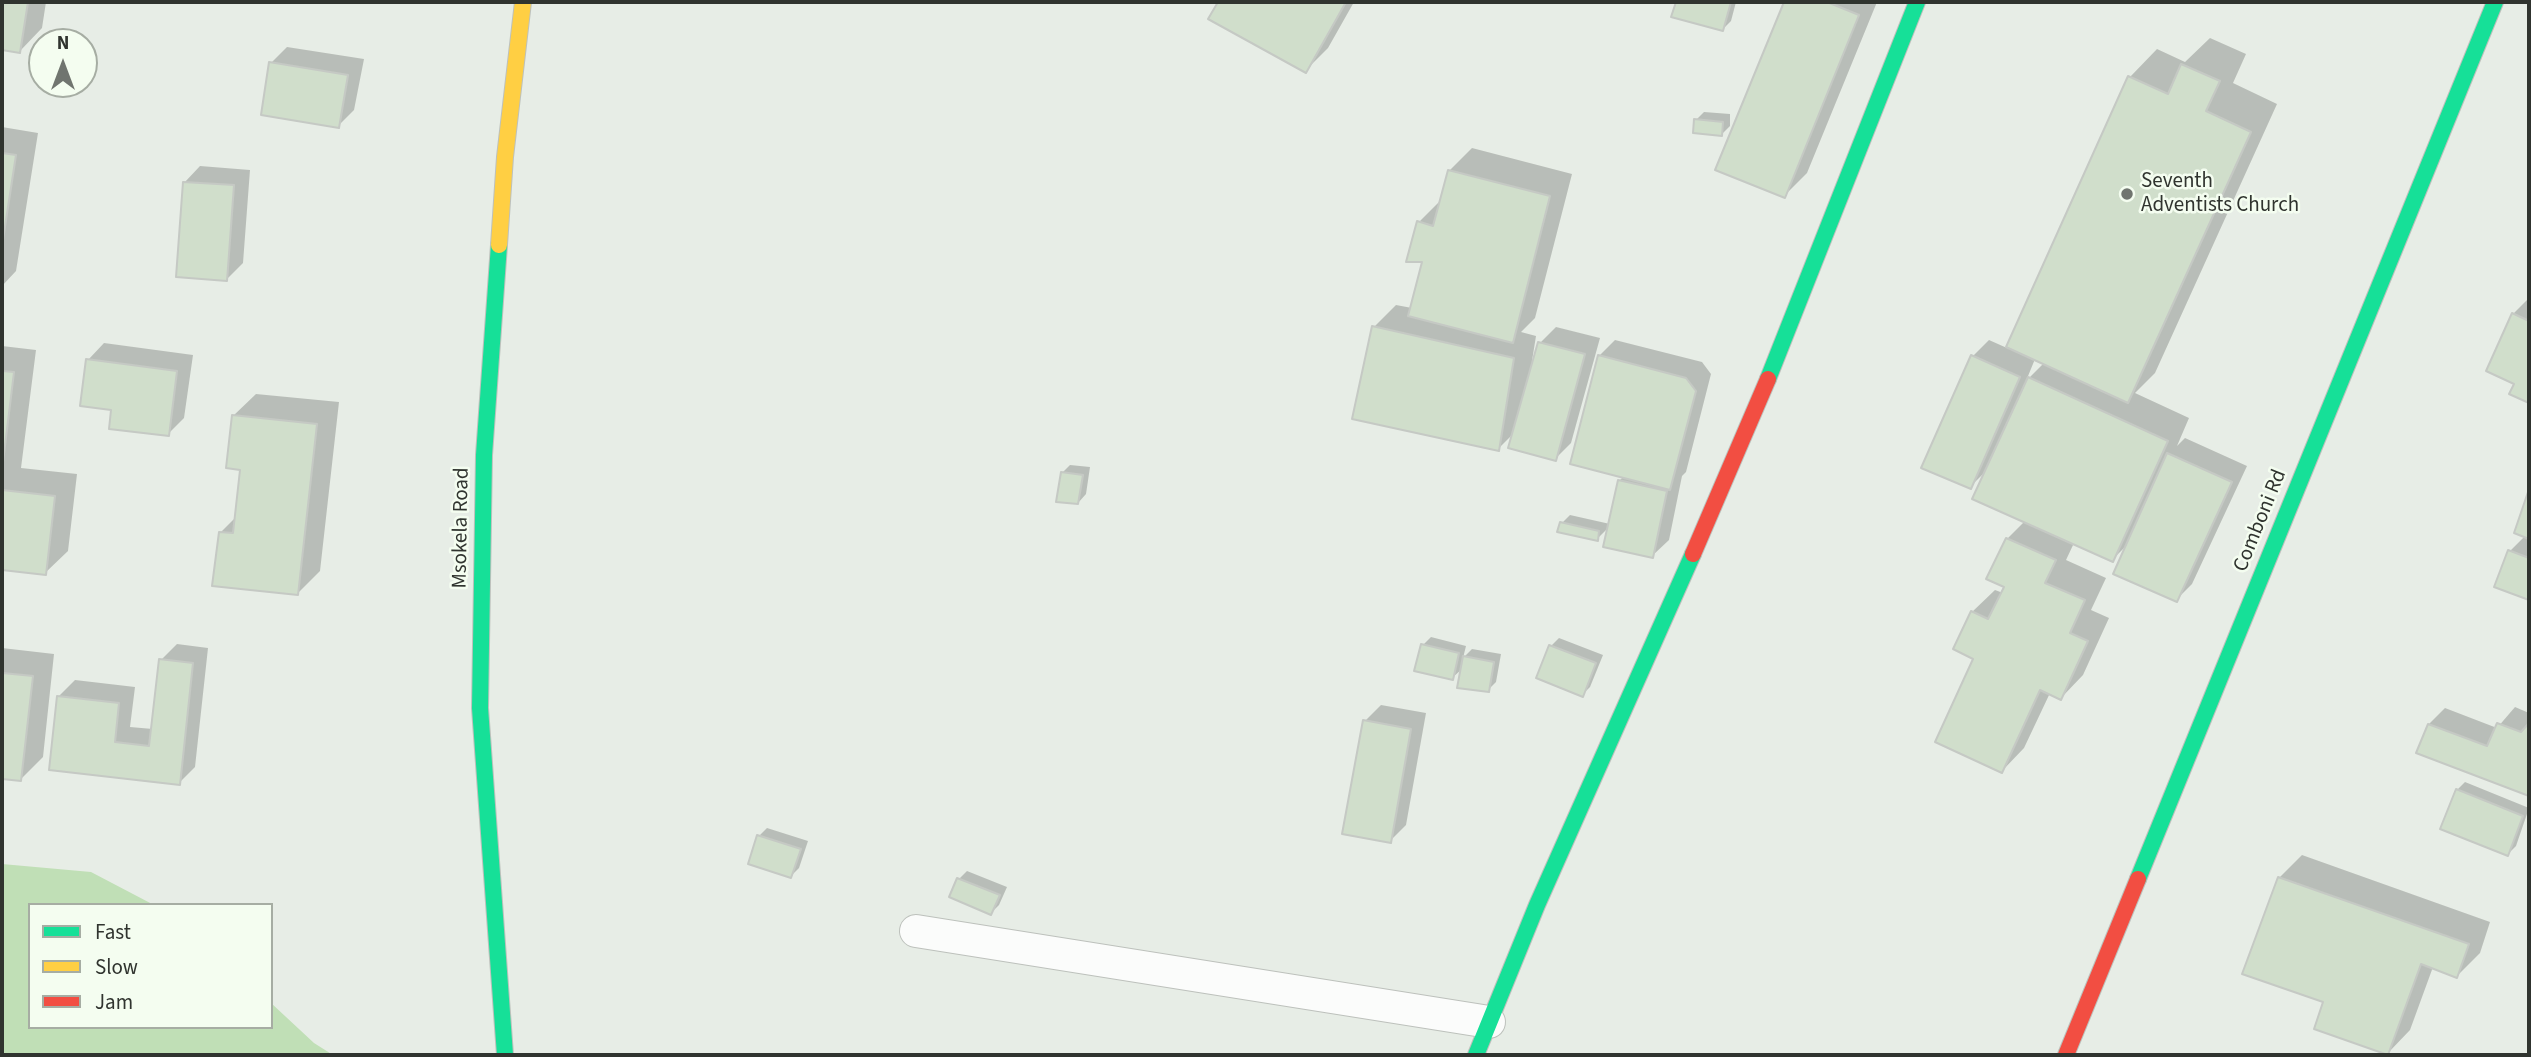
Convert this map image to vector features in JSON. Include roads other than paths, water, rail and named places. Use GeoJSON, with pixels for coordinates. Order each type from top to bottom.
{"type":"FeatureCollection","features":[{"type":"Feature","properties":{"kind":"street","name":"Msokela Road"},"geometry":{"type":"LineString","coordinates":[[505,1055],[480,682],[484,455],[505,157],[523,2]]}},
{"type":"Feature","properties":{"kind":"street"},"geometry":{"type":"LineString","coordinates":[[1476,1055],[1612,735],[1735,460],[1917,2]]}},
{"type":"Feature","properties":{"kind":"street","name":"Comboni Rd"},"geometry":{"type":"LineString","coordinates":[[2066,1055],[2495,2]]}},
{"type":"Feature","properties":{"kind":"lane"},"geometry":{"type":"LineString","coordinates":[[916,931],[1489,1022]]}},
{"type":"Feature","properties":{"kind":"place","name":"Seventh Adventists Church"},"geometry":{"type":"Point","coordinates":[2127,194]}}]}
